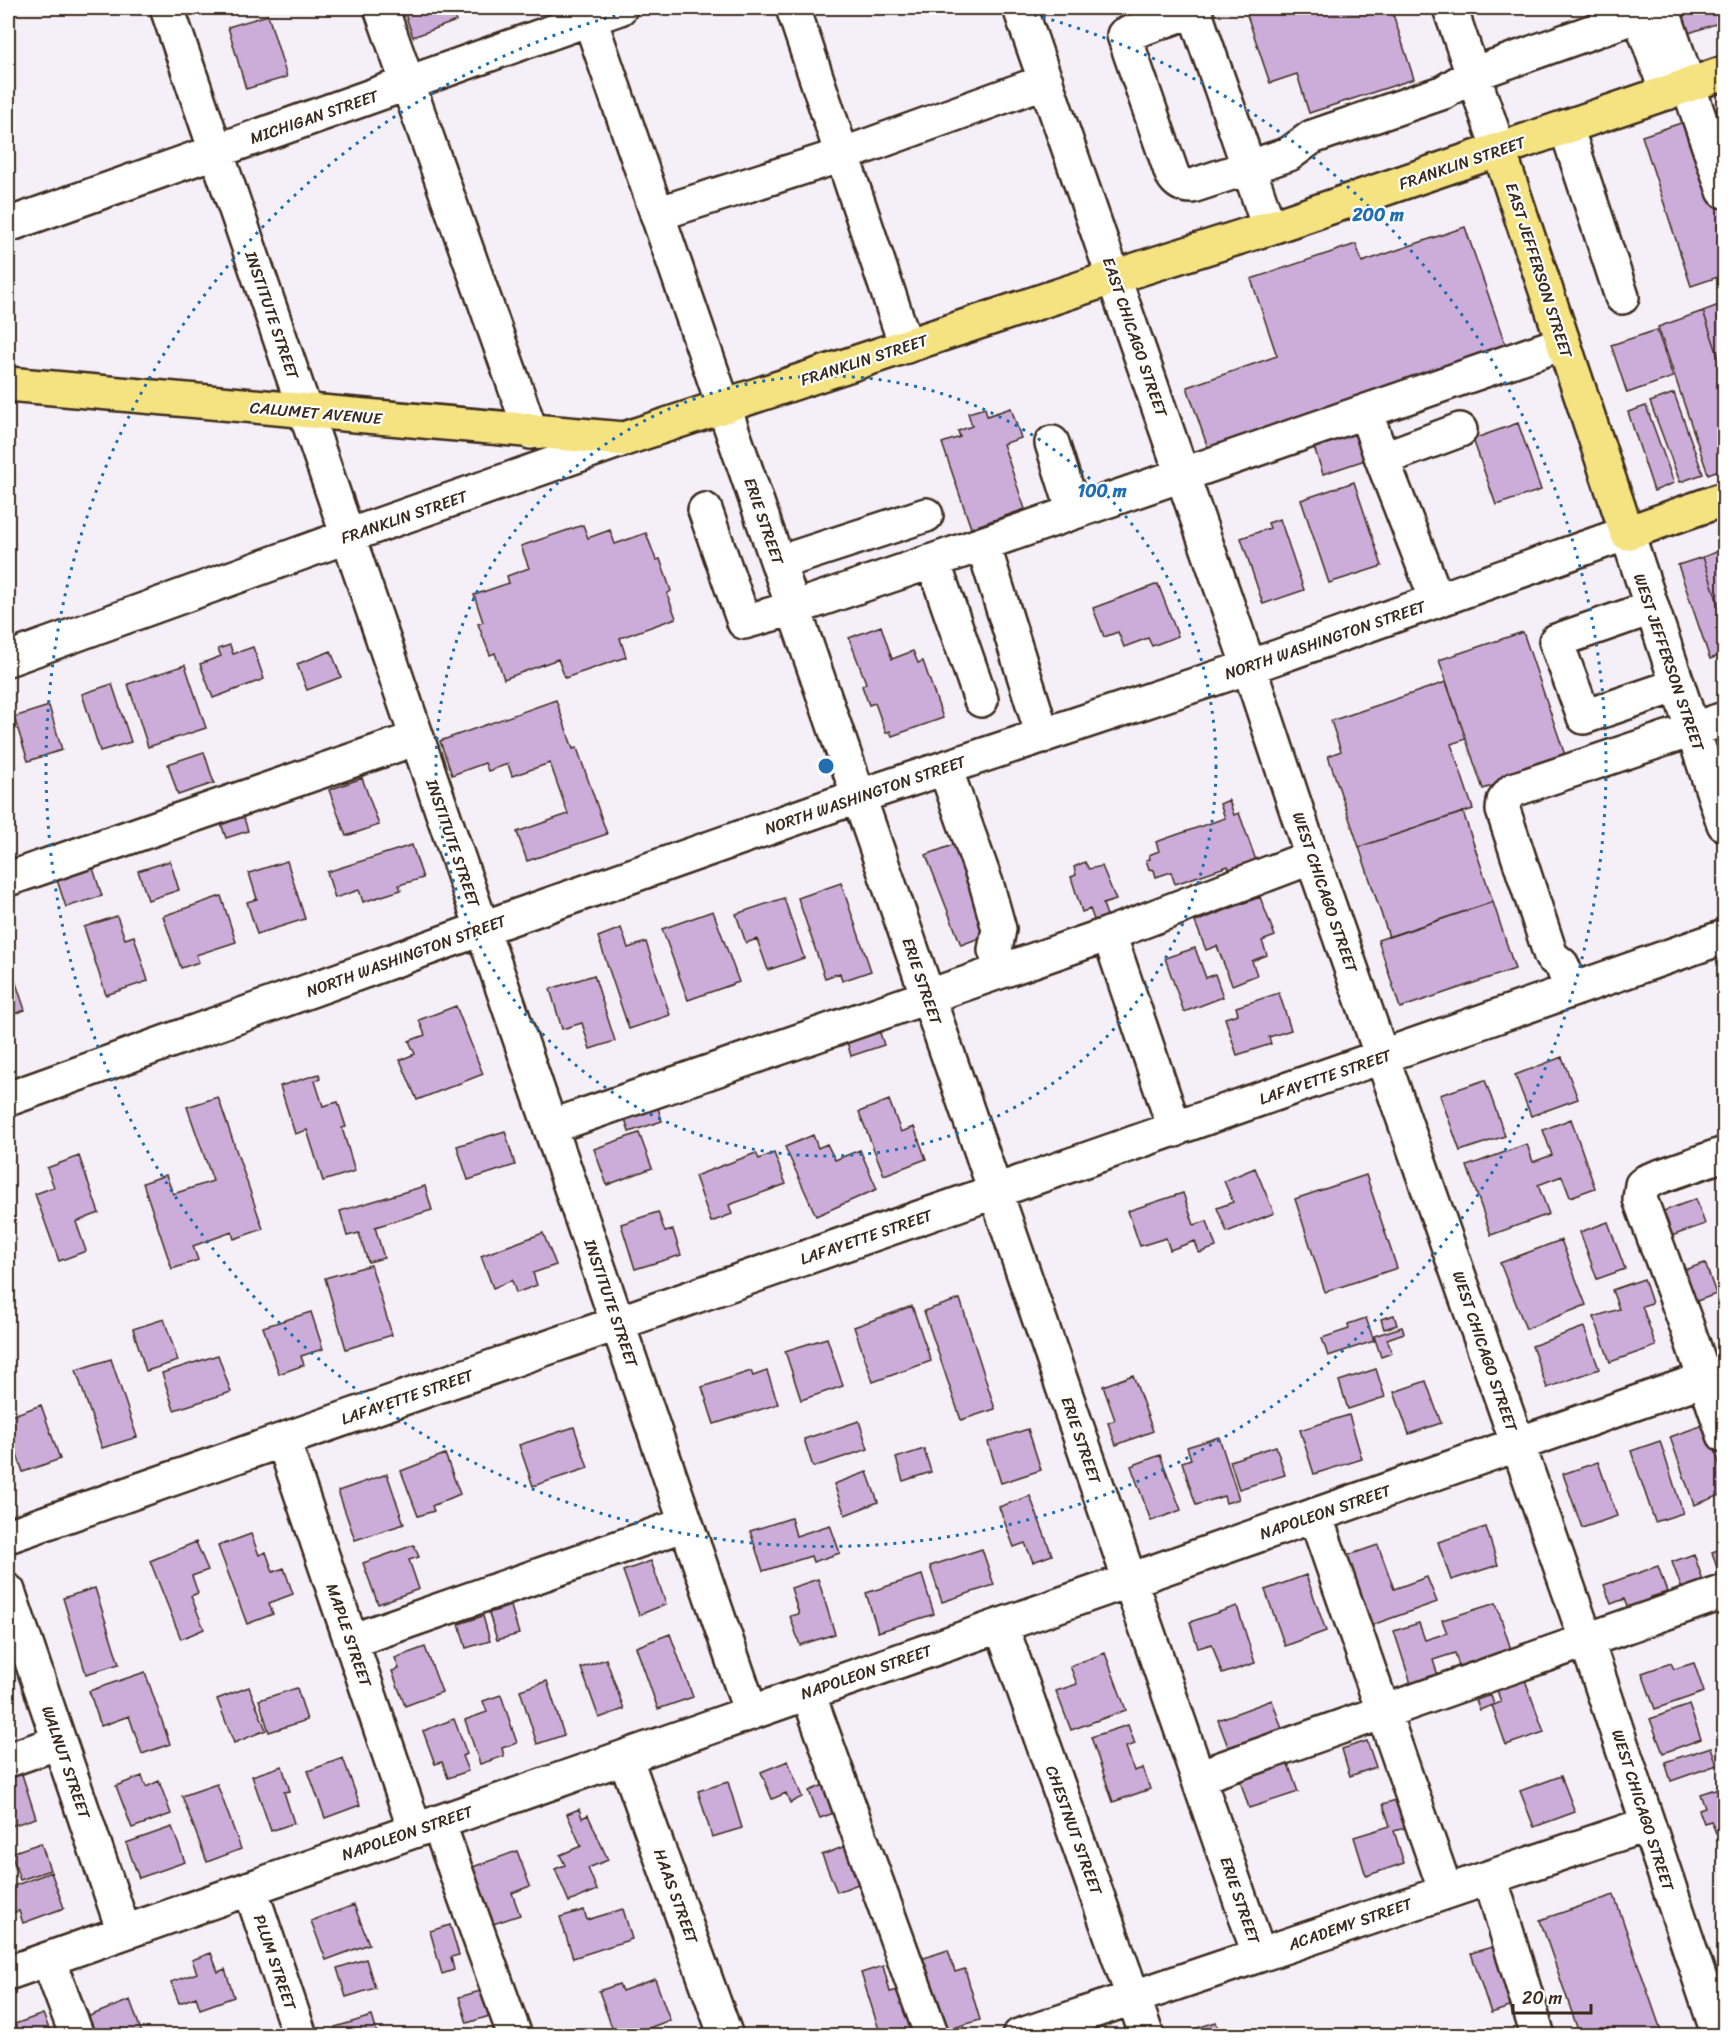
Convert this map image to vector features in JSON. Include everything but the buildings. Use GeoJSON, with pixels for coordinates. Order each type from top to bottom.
{"type":"FeatureCollection","features":[{"type":"Feature","properties":{"kind":"main road","name":"FRANKLIN STREET"},"geometry":{"type":"LineString","coordinates":[[624,439],[1269,228],[1725,73]]}},
{"type":"Feature","properties":{"kind":"main road","name":"EAST JEFFERSON STREET"},"geometry":{"type":"LineString","coordinates":[[1499,150],[1627,533]]}},
{"type":"Feature","properties":{"kind":"main road","name":"CALUMET AVENUE"},"geometry":{"type":"LineString","coordinates":[[8,384],[624,439]]}},
{"type":"Feature","properties":{"kind":"main road","name":"NORTH WASHINGTON STREET"},"geometry":{"type":"LineString","coordinates":[[1627,533],[1725,500]]}},
{"type":"Feature","properties":{"kind":"street","name":"INSTITUTE STREET"},"geometry":{"type":"LineString","coordinates":[[167,8],[751,1713]]}},
{"type":"Feature","properties":{"kind":"street"},"geometry":{"type":"LineString","coordinates":[[381,8],[531,432]]}},
{"type":"Feature","properties":{"kind":"street"},"geometry":{"type":"LineString","coordinates":[[793,8],[906,346]]}},
{"type":"Feature","properties":{"kind":"street","name":"EAST CHICAGO STREET"},"geometry":{"type":"LineString","coordinates":[[1020,8],[1249,667]]}},
{"type":"Feature","properties":{"kind":"street","name":"EAST JEFFERSON STREET"},"geometry":{"type":"LineString","coordinates":[[1450,8],[1499,150]]}},
{"type":"Feature","properties":{"kind":"street"},"geometry":{"type":"LineString","coordinates":[[1269,228],[1249,167],[1196,9],[1124,34],[1175,179],[1183,185],[1192,186],[1249,167],[1289,154],[1312,137],[1444,92],[1473,74],[1646,10],[1678,89],[1725,191]]}},
{"type":"Feature","properties":{"kind":"street","name":"MICHIGAN STREET"},"geometry":{"type":"LineString","coordinates":[[8,225],[408,84],[598,11]]}},
{"type":"Feature","properties":{"kind":"street","name":"ERIE STREET"},"geometry":{"type":"LineString","coordinates":[[598,11],[657,214],[1259,1954]]}},
{"type":"Feature","properties":{"kind":"street"},"geometry":{"type":"LineString","coordinates":[[657,214],[842,155],[1046,81]]}},
{"type":"Feature","properties":{"kind":"street"},"geometry":{"type":"LineString","coordinates":[[1566,127],[1622,297]]}},
{"type":"Feature","properties":{"kind":"street"},"geometry":{"type":"LineString","coordinates":[[705,510],[744,622],[794,608],[933,561],[1563,344]]}},
{"type":"Feature","properties":{"kind":"street"},"geometry":{"type":"LineString","coordinates":[[1366,413],[1437,600]]}},
{"type":"Feature","properties":{"kind":"street"},"geometry":{"type":"LineString","coordinates":[[1382,459],[1460,430]]}},
{"type":"Feature","properties":{"kind":"street","name":"FRANKLIN STREET"},"geometry":{"type":"LineString","coordinates":[[8,659],[624,439]]}},
{"type":"Feature","properties":{"kind":"street"},"geometry":{"type":"LineString","coordinates":[[1052,443],[1074,512]]}},
{"type":"Feature","properties":{"kind":"street"},"geometry":{"type":"LineString","coordinates":[[778,563],[926,515]]}},
{"type":"Feature","properties":{"kind":"street","name":"NORTH WASHINGTON STREET"},"geometry":{"type":"LineString","coordinates":[[8,1100],[483,928],[859,796],[1249,667],[1627,533]]}},
{"type":"Feature","properties":{"kind":"street","name":"WEST JEFFERSON STREET"},"geometry":{"type":"LineString","coordinates":[[1627,533],[1725,824]]}},
{"type":"Feature","properties":{"kind":"street"},"geometry":{"type":"LineString","coordinates":[[983,544],[1043,736]]}},
{"type":"Feature","properties":{"kind":"street"},"geometry":{"type":"LineString","coordinates":[[933,561],[981,700]]}},
{"type":"Feature","properties":{"kind":"street"},"geometry":{"type":"LineString","coordinates":[[1651,608],[1556,641],[1584,717],[1677,685]]}},
{"type":"Feature","properties":{"kind":"street","name":"WEST CHICAGO STREET"},"geometry":{"type":"LineString","coordinates":[[1249,667],[1312,857],[1587,1642],[1719,2036]]}},
{"type":"Feature","properties":{"kind":"street"},"geometry":{"type":"LineString","coordinates":[[1571,990],[1562,965],[1551,956],[1503,810],[1504,801],[1513,790],[1725,719]]}},
{"type":"Feature","properties":{"kind":"street"},"geometry":{"type":"LineString","coordinates":[[8,879],[417,738]]}},
{"type":"Feature","properties":{"kind":"street"},"geometry":{"type":"LineString","coordinates":[[945,768],[987,886],[999,929],[995,950],[1002,971]]}},
{"type":"Feature","properties":{"kind":"street"},"geometry":{"type":"LineString","coordinates":[[550,1127],[1109,934],[1312,857]]}},
{"type":"Feature","properties":{"kind":"street"},"geometry":{"type":"LineString","coordinates":[[1109,934],[1175,1130]]}},
{"type":"Feature","properties":{"kind":"street","name":"LAFAYETTE STREET"},"geometry":{"type":"LineString","coordinates":[[8,1536],[1725,937]]}},
{"type":"Feature","properties":{"kind":"street"},"geometry":{"type":"LineString","coordinates":[[1725,1154],[1647,1181],[1642,1185],[1640,1191],[1641,1207],[1686,1324],[1715,1375],[1725,1435]]}},
{"type":"Feature","properties":{"kind":"street","name":"NAPOLEON STREET"},"geometry":{"type":"LineString","coordinates":[[8,1973],[1715,1375]]}},
{"type":"Feature","properties":{"kind":"street","name":"MAPLE STREET"},"geometry":{"type":"LineString","coordinates":[[283,1440],[351,1641],[515,2036]]}},
{"type":"Feature","properties":{"kind":"street"},"geometry":{"type":"LineString","coordinates":[[1315,1515],[1446,1892]]}},
{"type":"Feature","properties":{"kind":"street"},"geometry":{"type":"LineString","coordinates":[[351,1641],[686,1524]]}},
{"type":"Feature","properties":{"kind":"street","name":"WALNUT STREET"},"geometry":{"type":"LineString","coordinates":[[8,1591],[124,1932]]}},
{"type":"Feature","properties":{"kind":"street"},"geometry":{"type":"LineString","coordinates":[[1198,1777],[1725,1592]]}},
{"type":"Feature","properties":{"kind":"street","name":"CHESTNUT STREET"},"geometry":{"type":"LineString","coordinates":[[1000,1625],[1147,2036]]}},
{"type":"Feature","properties":{"kind":"street"},"geometry":{"type":"LineString","coordinates":[[808,1693],[932,2036]]}},
{"type":"Feature","properties":{"kind":"street"},"geometry":{"type":"LineString","coordinates":[[8,1760],[59,1742]]}},
{"type":"Feature","properties":{"kind":"street","name":"HAAS STREET"},"geometry":{"type":"LineString","coordinates":[[625,1757],[726,2036]]}},
{"type":"Feature","properties":{"kind":"street","name":"ACADEMY STREET"},"geometry":{"type":"LineString","coordinates":[[1019,2036],[1648,1824]]}},
{"type":"Feature","properties":{"kind":"street"},"geometry":{"type":"LineString","coordinates":[[1490,1877],[1538,2036]]}},
{"type":"Feature","properties":{"kind":"street","name":"PLUM STREET"},"geometry":{"type":"LineString","coordinates":[[249,1888],[300,2036]]}},
{"type":"Feature","properties":{"kind":"street"},"geometry":{"type":"LineString","coordinates":[[48,1959],[77,2036]]}}]}
